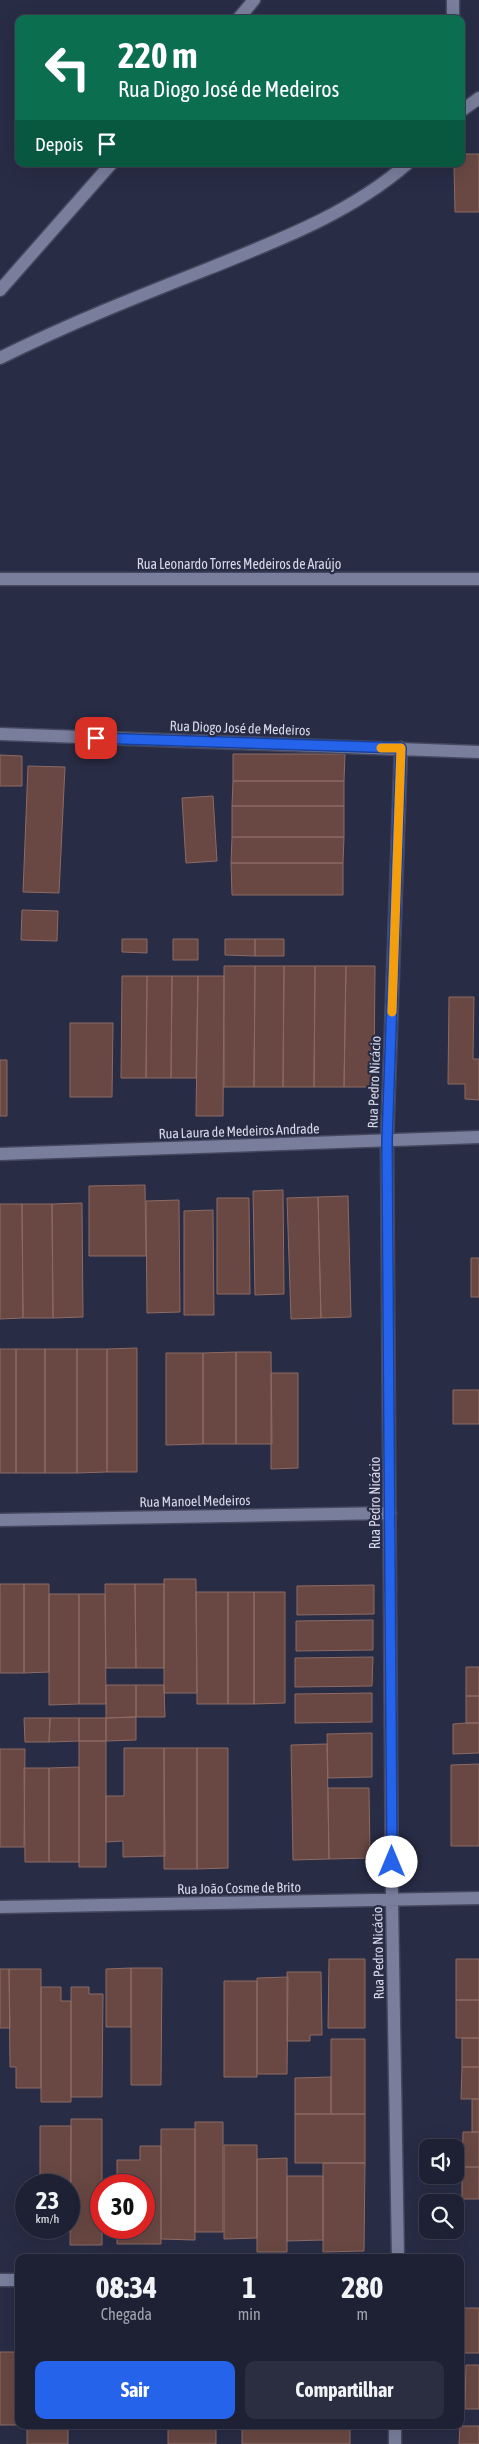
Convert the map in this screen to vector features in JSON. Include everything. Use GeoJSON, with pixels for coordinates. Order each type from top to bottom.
{"type":"FeatureCollection","features":[{"type":"Feature","properties":{"kind":"street"},"geometry":{"type":"LineString","coordinates":[[241,15],[254,0]]}},
{"type":"Feature","properties":{"kind":"street"},"geometry":{"type":"LineString","coordinates":[[453,0],[453,15]]}},
{"type":"Feature","properties":{"kind":"street"},"geometry":{"type":"LineString","coordinates":[[465,108],[479,98]]}},
{"type":"Feature","properties":{"kind":"street"},"geometry":{"type":"LineString","coordinates":[[0,290],[108,167]]}},
{"type":"Feature","properties":{"kind":"street"},"geometry":{"type":"LineString","coordinates":[[0,358],[95,314],[301,232],[371,193],[402,167]]}},
{"type":"Feature","properties":{"kind":"street","name":"Rua Leonardo Torres Medeiros de Araújo"},"geometry":{"type":"LineString","coordinates":[[0,579],[479,579]]}},
{"type":"Feature","properties":{"kind":"street","name":"Rua Diogo José de Medeiros"},"geometry":{"type":"LineString","coordinates":[[0,734],[479,752]]}},
{"type":"Feature","properties":{"kind":"street","name":"Rua Pedro Nicácio"},"geometry":{"type":"LineString","coordinates":[[398,2254],[392,1900],[387,1141],[401,748]]}},
{"type":"Feature","properties":{"kind":"street","name":"Rua Laura de Medeiros Andrade"},"geometry":{"type":"LineString","coordinates":[[0,1154],[479,1137]]}},
{"type":"Feature","properties":{"kind":"street","name":"Rua Manoel Medeiros"},"geometry":{"type":"LineString","coordinates":[[0,1520],[390,1512]]}},
{"type":"Feature","properties":{"kind":"street","name":"Rua João Cosme de Brito"},"geometry":{"type":"LineString","coordinates":[[0,1907],[479,1898]]}},
{"type":"Feature","properties":{"kind":"street"},"geometry":{"type":"LineString","coordinates":[[0,2280],[15,2280]]}},
{"type":"Feature","properties":{"kind":"street"},"geometry":{"type":"LineString","coordinates":[[395,2429],[395,2444]]}},
{"type":"Feature","properties":{"kind":"building"},"geometry":{"type":"Polygon","coordinates":[[[465,154],[479,154],[479,212],[455,212],[454,167],[465,167],[465,154]]]}},
{"type":"Feature","properties":{"kind":"building"},"geometry":{"type":"Polygon","coordinates":[[[233,754],[345,754],[344,781],[233,781],[233,754]]]}},
{"type":"Feature","properties":{"kind":"building"},"geometry":{"type":"Polygon","coordinates":[[[0,755],[22,756],[22,786],[0,786],[0,755]]]}},
{"type":"Feature","properties":{"kind":"building"},"geometry":{"type":"Polygon","coordinates":[[[28,766],[65,767],[59,893],[23,892],[28,766]]]}},
{"type":"Feature","properties":{"kind":"building"},"geometry":{"type":"Polygon","coordinates":[[[233,781],[344,781],[344,806],[232,806],[233,781]]]}},
{"type":"Feature","properties":{"kind":"building"},"geometry":{"type":"Polygon","coordinates":[[[213,796],[217,861],[186,863],[182,798],[213,796]]]}},
{"type":"Feature","properties":{"kind":"building"},"geometry":{"type":"Polygon","coordinates":[[[232,806],[344,806],[344,837],[232,837],[232,806]]]}},
{"type":"Feature","properties":{"kind":"building"},"geometry":{"type":"Polygon","coordinates":[[[232,837],[344,837],[343,863],[231,863],[232,837]]]}},
{"type":"Feature","properties":{"kind":"building"},"geometry":{"type":"Polygon","coordinates":[[[231,863],[343,863],[343,895],[232,895],[231,863]]]}},
{"type":"Feature","properties":{"kind":"building"},"geometry":{"type":"Polygon","coordinates":[[[22,910],[58,911],[57,941],[21,940],[22,910]]]}},
{"type":"Feature","properties":{"kind":"building"},"geometry":{"type":"Polygon","coordinates":[[[122,939],[147,939],[147,953],[122,952],[122,939]]]}},
{"type":"Feature","properties":{"kind":"building"},"geometry":{"type":"Polygon","coordinates":[[[173,939],[198,939],[198,960],[173,960],[173,939]]]}},
{"type":"Feature","properties":{"kind":"building"},"geometry":{"type":"Polygon","coordinates":[[[225,939],[255,939],[255,956],[225,955],[225,939]]]}},
{"type":"Feature","properties":{"kind":"building"},"geometry":{"type":"Polygon","coordinates":[[[255,939],[284,939],[284,956],[255,956],[255,939]]]}},
{"type":"Feature","properties":{"kind":"building"},"geometry":{"type":"Polygon","coordinates":[[[224,966],[255,966],[254,1087],[224,1087],[224,966]]]}},
{"type":"Feature","properties":{"kind":"building"},"geometry":{"type":"Polygon","coordinates":[[[255,966],[284,966],[283,1087],[254,1087],[255,966]]]}},
{"type":"Feature","properties":{"kind":"building"},"geometry":{"type":"Polygon","coordinates":[[[284,966],[315,966],[314,1087],[283,1087],[284,966]]]}},
{"type":"Feature","properties":{"kind":"building"},"geometry":{"type":"Polygon","coordinates":[[[315,966],[346,966],[344,1087],[314,1087],[315,966]]]}},
{"type":"Feature","properties":{"kind":"building"},"geometry":{"type":"Polygon","coordinates":[[[346,966],[375,966],[374,1087],[344,1087],[346,966]]]}},
{"type":"Feature","properties":{"kind":"building"},"geometry":{"type":"Polygon","coordinates":[[[122,976],[147,976],[146,1078],[121,1078],[122,976]]]}},
{"type":"Feature","properties":{"kind":"building"},"geometry":{"type":"Polygon","coordinates":[[[147,976],[172,976],[171,1078],[146,1078],[147,976]]]}},
{"type":"Feature","properties":{"kind":"building"},"geometry":{"type":"Polygon","coordinates":[[[172,976],[198,976],[196,1078],[171,1078],[172,976]]]}},
{"type":"Feature","properties":{"kind":"building"},"geometry":{"type":"Polygon","coordinates":[[[198,976],[224,976],[223,1116],[196,1116],[198,976]]]}},
{"type":"Feature","properties":{"kind":"building"},"geometry":{"type":"Polygon","coordinates":[[[449,997],[474,997],[473,1059],[479,1059],[479,1100],[465,1099],[465,1084],[448,1084],[449,997]]]}},
{"type":"Feature","properties":{"kind":"building"},"geometry":{"type":"Polygon","coordinates":[[[70,1023],[113,1023],[112,1097],[70,1097],[70,1023]]]}},
{"type":"Feature","properties":{"kind":"building"},"geometry":{"type":"Polygon","coordinates":[[[0,1060],[7,1060],[7,1116],[0,1116],[0,1060]]]}},
{"type":"Feature","properties":{"kind":"building"},"geometry":{"type":"Polygon","coordinates":[[[145,1185],[146,1256],[89,1256],[89,1186],[145,1185]]]}},
{"type":"Feature","properties":{"kind":"building"},"geometry":{"type":"Polygon","coordinates":[[[283,1190],[284,1294],[255,1295],[253,1191],[283,1190]]]}},
{"type":"Feature","properties":{"kind":"building"},"geometry":{"type":"Polygon","coordinates":[[[348,1196],[351,1317],[321,1318],[318,1197],[348,1196]]]}},
{"type":"Feature","properties":{"kind":"building"},"geometry":{"type":"Polygon","coordinates":[[[318,1197],[321,1318],[291,1319],[287,1198],[318,1197]]]}},
{"type":"Feature","properties":{"kind":"building"},"geometry":{"type":"Polygon","coordinates":[[[217,1198],[249,1198],[250,1294],[217,1294],[217,1198]]]}},
{"type":"Feature","properties":{"kind":"building"},"geometry":{"type":"Polygon","coordinates":[[[179,1200],[180,1312],[147,1313],[146,1201],[179,1200]]]}},
{"type":"Feature","properties":{"kind":"building"},"geometry":{"type":"Polygon","coordinates":[[[82,1203],[83,1317],[53,1318],[52,1204],[82,1203]]]}},
{"type":"Feature","properties":{"kind":"building"},"geometry":{"type":"Polygon","coordinates":[[[0,1204],[22,1204],[23,1318],[0,1319],[0,1204]]]}},
{"type":"Feature","properties":{"kind":"building"},"geometry":{"type":"Polygon","coordinates":[[[22,1204],[52,1204],[53,1318],[23,1318],[22,1204]]]}},
{"type":"Feature","properties":{"kind":"building"},"geometry":{"type":"Polygon","coordinates":[[[213,1210],[214,1315],[184,1315],[184,1211],[213,1210]]]}},
{"type":"Feature","properties":{"kind":"building"},"geometry":{"type":"Polygon","coordinates":[[[471,1258],[479,1258],[479,1297],[471,1297],[471,1258]]]}},
{"type":"Feature","properties":{"kind":"building"},"geometry":{"type":"Polygon","coordinates":[[[137,1348],[137,1472],[107,1472],[107,1349],[137,1348]]]}},
{"type":"Feature","properties":{"kind":"building"},"geometry":{"type":"Polygon","coordinates":[[[0,1349],[16,1349],[16,1473],[0,1473],[0,1349]]]}},
{"type":"Feature","properties":{"kind":"building"},"geometry":{"type":"Polygon","coordinates":[[[16,1349],[45,1349],[45,1473],[16,1473],[16,1349]]]}},
{"type":"Feature","properties":{"kind":"building"},"geometry":{"type":"Polygon","coordinates":[[[45,1349],[77,1349],[77,1473],[45,1473],[45,1349]]]}},
{"type":"Feature","properties":{"kind":"building"},"geometry":{"type":"Polygon","coordinates":[[[77,1349],[107,1349],[107,1472],[77,1473],[77,1349]]]}},
{"type":"Feature","properties":{"kind":"building"},"geometry":{"type":"Polygon","coordinates":[[[236,1352],[271,1352],[272,1444],[236,1444],[236,1352]]]}},
{"type":"Feature","properties":{"kind":"building"},"geometry":{"type":"Polygon","coordinates":[[[236,1352],[236,1444],[203,1444],[203,1353],[236,1352]]]}},
{"type":"Feature","properties":{"kind":"building"},"geometry":{"type":"Polygon","coordinates":[[[166,1353],[203,1353],[203,1444],[166,1445],[166,1353]]]}},
{"type":"Feature","properties":{"kind":"building"},"geometry":{"type":"Polygon","coordinates":[[[271,1373],[298,1373],[298,1468],[271,1469],[271,1373]]]}},
{"type":"Feature","properties":{"kind":"building"},"geometry":{"type":"Polygon","coordinates":[[[453,1390],[479,1390],[479,1424],[453,1424],[453,1390]]]}},
{"type":"Feature","properties":{"kind":"building"},"geometry":{"type":"Polygon","coordinates":[[[164,1579],[196,1579],[197,1693],[164,1693],[164,1579]]]}},
{"type":"Feature","properties":{"kind":"building"},"geometry":{"type":"Polygon","coordinates":[[[0,1584],[24,1584],[24,1673],[0,1673],[0,1584]]]}},
{"type":"Feature","properties":{"kind":"building"},"geometry":{"type":"Polygon","coordinates":[[[24,1584],[49,1584],[49,1672],[24,1673],[24,1584]]]}},
{"type":"Feature","properties":{"kind":"building"},"geometry":{"type":"Polygon","coordinates":[[[105,1584],[135,1584],[136,1668],[106,1668],[105,1584]]]}},
{"type":"Feature","properties":{"kind":"building"},"geometry":{"type":"Polygon","coordinates":[[[135,1584],[164,1584],[164,1668],[136,1668],[135,1584]]]}},
{"type":"Feature","properties":{"kind":"building"},"geometry":{"type":"Polygon","coordinates":[[[374,1585],[374,1614],[297,1615],[297,1586],[374,1585]]]}},
{"type":"Feature","properties":{"kind":"building"},"geometry":{"type":"Polygon","coordinates":[[[196,1592],[228,1592],[228,1704],[197,1704],[196,1592]]]}},
{"type":"Feature","properties":{"kind":"building"},"geometry":{"type":"Polygon","coordinates":[[[228,1592],[254,1592],[254,1704],[228,1704],[228,1592]]]}},
{"type":"Feature","properties":{"kind":"building"},"geometry":{"type":"Polygon","coordinates":[[[254,1592],[285,1592],[285,1703],[254,1704],[254,1592]]]}},
{"type":"Feature","properties":{"kind":"building"},"geometry":{"type":"Polygon","coordinates":[[[49,1594],[79,1594],[79,1704],[49,1705],[49,1594]]]}},
{"type":"Feature","properties":{"kind":"building"},"geometry":{"type":"Polygon","coordinates":[[[79,1594],[105,1594],[106,1704],[79,1704],[79,1594]]]}},
{"type":"Feature","properties":{"kind":"building"},"geometry":{"type":"Polygon","coordinates":[[[373,1620],[373,1650],[296,1651],[296,1621],[373,1620]]]}},
{"type":"Feature","properties":{"kind":"building"},"geometry":{"type":"Polygon","coordinates":[[[373,1657],[372,1686],[295,1687],[295,1658],[373,1657]]]}},
{"type":"Feature","properties":{"kind":"building"},"geometry":{"type":"Polygon","coordinates":[[[466,1667],[479,1667],[479,1696],[466,1696],[466,1667]]]}},
{"type":"Feature","properties":{"kind":"building"},"geometry":{"type":"Polygon","coordinates":[[[106,1685],[136,1685],[136,1717],[106,1718],[106,1685]]]}},
{"type":"Feature","properties":{"kind":"building"},"geometry":{"type":"Polygon","coordinates":[[[136,1685],[164,1685],[165,1717],[136,1717],[136,1685]]]}},
{"type":"Feature","properties":{"kind":"building"},"geometry":{"type":"Polygon","coordinates":[[[372,1693],[372,1722],[295,1723],[295,1694],[372,1693]]]}},
{"type":"Feature","properties":{"kind":"building"},"geometry":{"type":"Polygon","coordinates":[[[466,1696],[479,1696],[479,1723],[466,1723],[466,1696]]]}},
{"type":"Feature","properties":{"kind":"building"},"geometry":{"type":"Polygon","coordinates":[[[136,1717],[136,1740],[106,1741],[106,1718],[136,1717]]]}},
{"type":"Feature","properties":{"kind":"building"},"geometry":{"type":"Polygon","coordinates":[[[24,1718],[50,1718],[49,1742],[25,1742],[24,1718]]]}},
{"type":"Feature","properties":{"kind":"building"},"geometry":{"type":"Polygon","coordinates":[[[50,1718],[79,1718],[79,1741],[49,1742],[50,1718]]]}},
{"type":"Feature","properties":{"kind":"building"},"geometry":{"type":"Polygon","coordinates":[[[79,1718],[106,1718],[106,1741],[79,1741],[79,1718]]]}},
{"type":"Feature","properties":{"kind":"building"},"geometry":{"type":"Polygon","coordinates":[[[479,1723],[479,1753],[453,1754],[453,1724],[479,1723]]]}},
{"type":"Feature","properties":{"kind":"building"},"geometry":{"type":"Polygon","coordinates":[[[372,1733],[372,1777],[328,1778],[327,1734],[372,1733]]]}},
{"type":"Feature","properties":{"kind":"building"},"geometry":{"type":"Polygon","coordinates":[[[79,1741],[106,1741],[106,1867],[79,1867],[79,1741]]]}},
{"type":"Feature","properties":{"kind":"building"},"geometry":{"type":"Polygon","coordinates":[[[327,1744],[329,1859],[293,1860],[291,1745],[327,1744]]]}},
{"type":"Feature","properties":{"kind":"building"},"geometry":{"type":"Polygon","coordinates":[[[124,1748],[164,1748],[165,1856],[123,1857],[123,1841],[106,1842],[106,1796],[124,1796],[124,1748]]]}},
{"type":"Feature","properties":{"kind":"building"},"geometry":{"type":"Polygon","coordinates":[[[164,1748],[197,1748],[197,1869],[164,1869],[164,1748]]]}},
{"type":"Feature","properties":{"kind":"building"},"geometry":{"type":"Polygon","coordinates":[[[197,1748],[228,1748],[228,1868],[197,1869],[197,1748]]]}},
{"type":"Feature","properties":{"kind":"building"},"geometry":{"type":"Polygon","coordinates":[[[0,1749],[25,1749],[24,1847],[0,1847],[0,1749]]]}},
{"type":"Feature","properties":{"kind":"building"},"geometry":{"type":"Polygon","coordinates":[[[479,1764],[479,1846],[451,1846],[451,1765],[479,1764]]]}},
{"type":"Feature","properties":{"kind":"building"},"geometry":{"type":"Polygon","coordinates":[[[79,1767],[79,1862],[49,1862],[49,1768],[79,1767]]]}},
{"type":"Feature","properties":{"kind":"building"},"geometry":{"type":"Polygon","coordinates":[[[24,1768],[49,1768],[49,1862],[25,1862],[24,1768]]]}},
{"type":"Feature","properties":{"kind":"building"},"geometry":{"type":"Polygon","coordinates":[[[328,1788],[369,1788],[370,1858],[329,1859],[328,1788]]]}},
{"type":"Feature","properties":{"kind":"building"},"geometry":{"type":"Polygon","coordinates":[[[329,1959],[365,1959],[365,2028],[328,2028],[329,1959]]]}},
{"type":"Feature","properties":{"kind":"building"},"geometry":{"type":"Polygon","coordinates":[[[456,1959],[479,1959],[479,2000],[456,2000],[456,1959]]]}},
{"type":"Feature","properties":{"kind":"building"},"geometry":{"type":"Polygon","coordinates":[[[131,1968],[162,1968],[161,2085],[131,2085],[131,1968]]]}},
{"type":"Feature","properties":{"kind":"building"},"geometry":{"type":"Polygon","coordinates":[[[131,1968],[131,2027],[106,2027],[106,1969],[131,1968]]]}},
{"type":"Feature","properties":{"kind":"building"},"geometry":{"type":"Polygon","coordinates":[[[0,1969],[9,1969],[10,2028],[0,2028],[0,1969]]]}},
{"type":"Feature","properties":{"kind":"building"},"geometry":{"type":"Polygon","coordinates":[[[9,1969],[41,1969],[41,2088],[16,2088],[16,2067],[10,2067],[9,1969]]]}},
{"type":"Feature","properties":{"kind":"building"},"geometry":{"type":"Polygon","coordinates":[[[287,1972],[321,1972],[322,2035],[310,2035],[310,2041],[287,2041],[287,1972]]]}},
{"type":"Feature","properties":{"kind":"building"},"geometry":{"type":"Polygon","coordinates":[[[288,1977],[287,2074],[257,2074],[257,1978],[288,1977]]]}},
{"type":"Feature","properties":{"kind":"building"},"geometry":{"type":"Polygon","coordinates":[[[224,1981],[257,1981],[257,2077],[224,2077],[224,1981]]]}},
{"type":"Feature","properties":{"kind":"building"},"geometry":{"type":"Polygon","coordinates":[[[41,1987],[61,1987],[61,2001],[71,2001],[71,2102],[41,2102],[41,1987]]]}},
{"type":"Feature","properties":{"kind":"building"},"geometry":{"type":"Polygon","coordinates":[[[71,1987],[89,1987],[89,1994],[103,1994],[102,2097],[71,2097],[71,1987]]]}},
{"type":"Feature","properties":{"kind":"building"},"geometry":{"type":"Polygon","coordinates":[[[456,2000],[479,2000],[479,2038],[456,2038],[456,2000]]]}},
{"type":"Feature","properties":{"kind":"building"},"geometry":{"type":"Polygon","coordinates":[[[462,2038],[479,2038],[479,2067],[462,2067],[462,2038]]]}},
{"type":"Feature","properties":{"kind":"building"},"geometry":{"type":"Polygon","coordinates":[[[331,2039],[365,2039],[365,2114],[331,2114],[331,2039]]]}},
{"type":"Feature","properties":{"kind":"building"},"geometry":{"type":"Polygon","coordinates":[[[462,2067],[479,2067],[479,2099],[461,2099],[462,2067]]]}},
{"type":"Feature","properties":{"kind":"building"},"geometry":{"type":"Polygon","coordinates":[[[331,2077],[331,2114],[295,2114],[295,2078],[331,2077]]]}},
{"type":"Feature","properties":{"kind":"building"},"geometry":{"type":"Polygon","coordinates":[[[472,2099],[479,2099],[479,2132],[472,2132],[472,2099]]]}},
{"type":"Feature","properties":{"kind":"building"},"geometry":{"type":"Polygon","coordinates":[[[295,2114],[365,2114],[365,2163],[295,2163],[295,2114]]]}},
{"type":"Feature","properties":{"kind":"building"},"geometry":{"type":"Polygon","coordinates":[[[71,2119],[102,2119],[102,2174],[90,2174],[90,2239],[102,2239],[102,2245],[70,2245],[70,2239],[80,2239],[80,2174],[71,2174],[71,2119]]]}},
{"type":"Feature","properties":{"kind":"building"},"geometry":{"type":"Polygon","coordinates":[[[195,2122],[223,2122],[223,2232],[195,2232],[195,2122]]]}},
{"type":"Feature","properties":{"kind":"building"},"geometry":{"type":"Polygon","coordinates":[[[40,2126],[71,2126],[71,2174],[40,2174],[40,2126]]]}},
{"type":"Feature","properties":{"kind":"building"},"geometry":{"type":"Polygon","coordinates":[[[161,2129],[195,2129],[195,2240],[161,2239],[161,2129]]]}},
{"type":"Feature","properties":{"kind":"building"},"geometry":{"type":"Polygon","coordinates":[[[463,2132],[479,2132],[479,2167],[464,2167],[463,2132]]]}},
{"type":"Feature","properties":{"kind":"building"},"geometry":{"type":"Polygon","coordinates":[[[224,2145],[257,2145],[257,2238],[224,2239],[224,2145]]]}},
{"type":"Feature","properties":{"kind":"building"},"geometry":{"type":"Polygon","coordinates":[[[140,2146],[161,2146],[161,2244],[117,2244],[117,2239],[155,2239],[155,2174],[117,2174],[117,2160],[140,2160],[140,2146]]]}},
{"type":"Feature","properties":{"kind":"building"},"geometry":{"type":"Polygon","coordinates":[[[287,2158],[287,2252],[257,2252],[257,2159],[287,2158]]]}},
{"type":"Feature","properties":{"kind":"building"},"geometry":{"type":"Polygon","coordinates":[[[323,2163],[365,2163],[364,2251],[323,2252],[323,2163]]]}},
{"type":"Feature","properties":{"kind":"building"},"geometry":{"type":"Polygon","coordinates":[[[464,2167],[479,2167],[479,2199],[464,2199],[464,2194],[462,2194],[464,2167]]]}},
{"type":"Feature","properties":{"kind":"building"},"geometry":{"type":"Polygon","coordinates":[[[287,2176],[323,2176],[323,2240],[287,2241],[287,2176]]]}},
{"type":"Feature","properties":{"kind":"building"},"geometry":{"type":"Polygon","coordinates":[[[464,2308],[479,2308],[479,2353],[464,2353],[464,2308]]]}},
{"type":"Feature","properties":{"kind":"building"},"geometry":{"type":"Polygon","coordinates":[[[0,2352],[15,2352],[15,2425],[0,2425],[0,2352]]]}},
{"type":"Feature","properties":{"kind":"building"},"geometry":{"type":"Polygon","coordinates":[[[466,2365],[479,2365],[479,2409],[465,2409],[466,2365]]]}},
{"type":"Feature","properties":{"kind":"building"},"geometry":{"type":"Polygon","coordinates":[[[464,2426],[479,2426],[479,2444],[459,2444],[460,2429],[464,2429],[464,2426]]]}},
{"type":"Feature","properties":{"kind":"building"},"geometry":{"type":"Polygon","coordinates":[[[27,2429],[68,2429],[68,2444],[27,2444],[27,2429]]]}},
{"type":"Feature","properties":{"kind":"building"},"geometry":{"type":"Polygon","coordinates":[[[168,2429],[216,2429],[216,2444],[168,2444],[168,2429]]]}},
{"type":"Feature","properties":{"kind":"building"},"geometry":{"type":"Polygon","coordinates":[[[242,2429],[350,2429],[350,2444],[242,2444],[242,2429]]]}},
{"type":"Feature","properties":{"kind":"slow traffic"},"geometry":{"type":"LineString","coordinates":[[381,748],[401,748],[392,1012]]}},
{"type":"Feature","properties":{"kind":"route"},"geometry":{"type":"LineString","coordinates":[[96,738],[401,748],[387,1141],[392,1862]]}}]}
